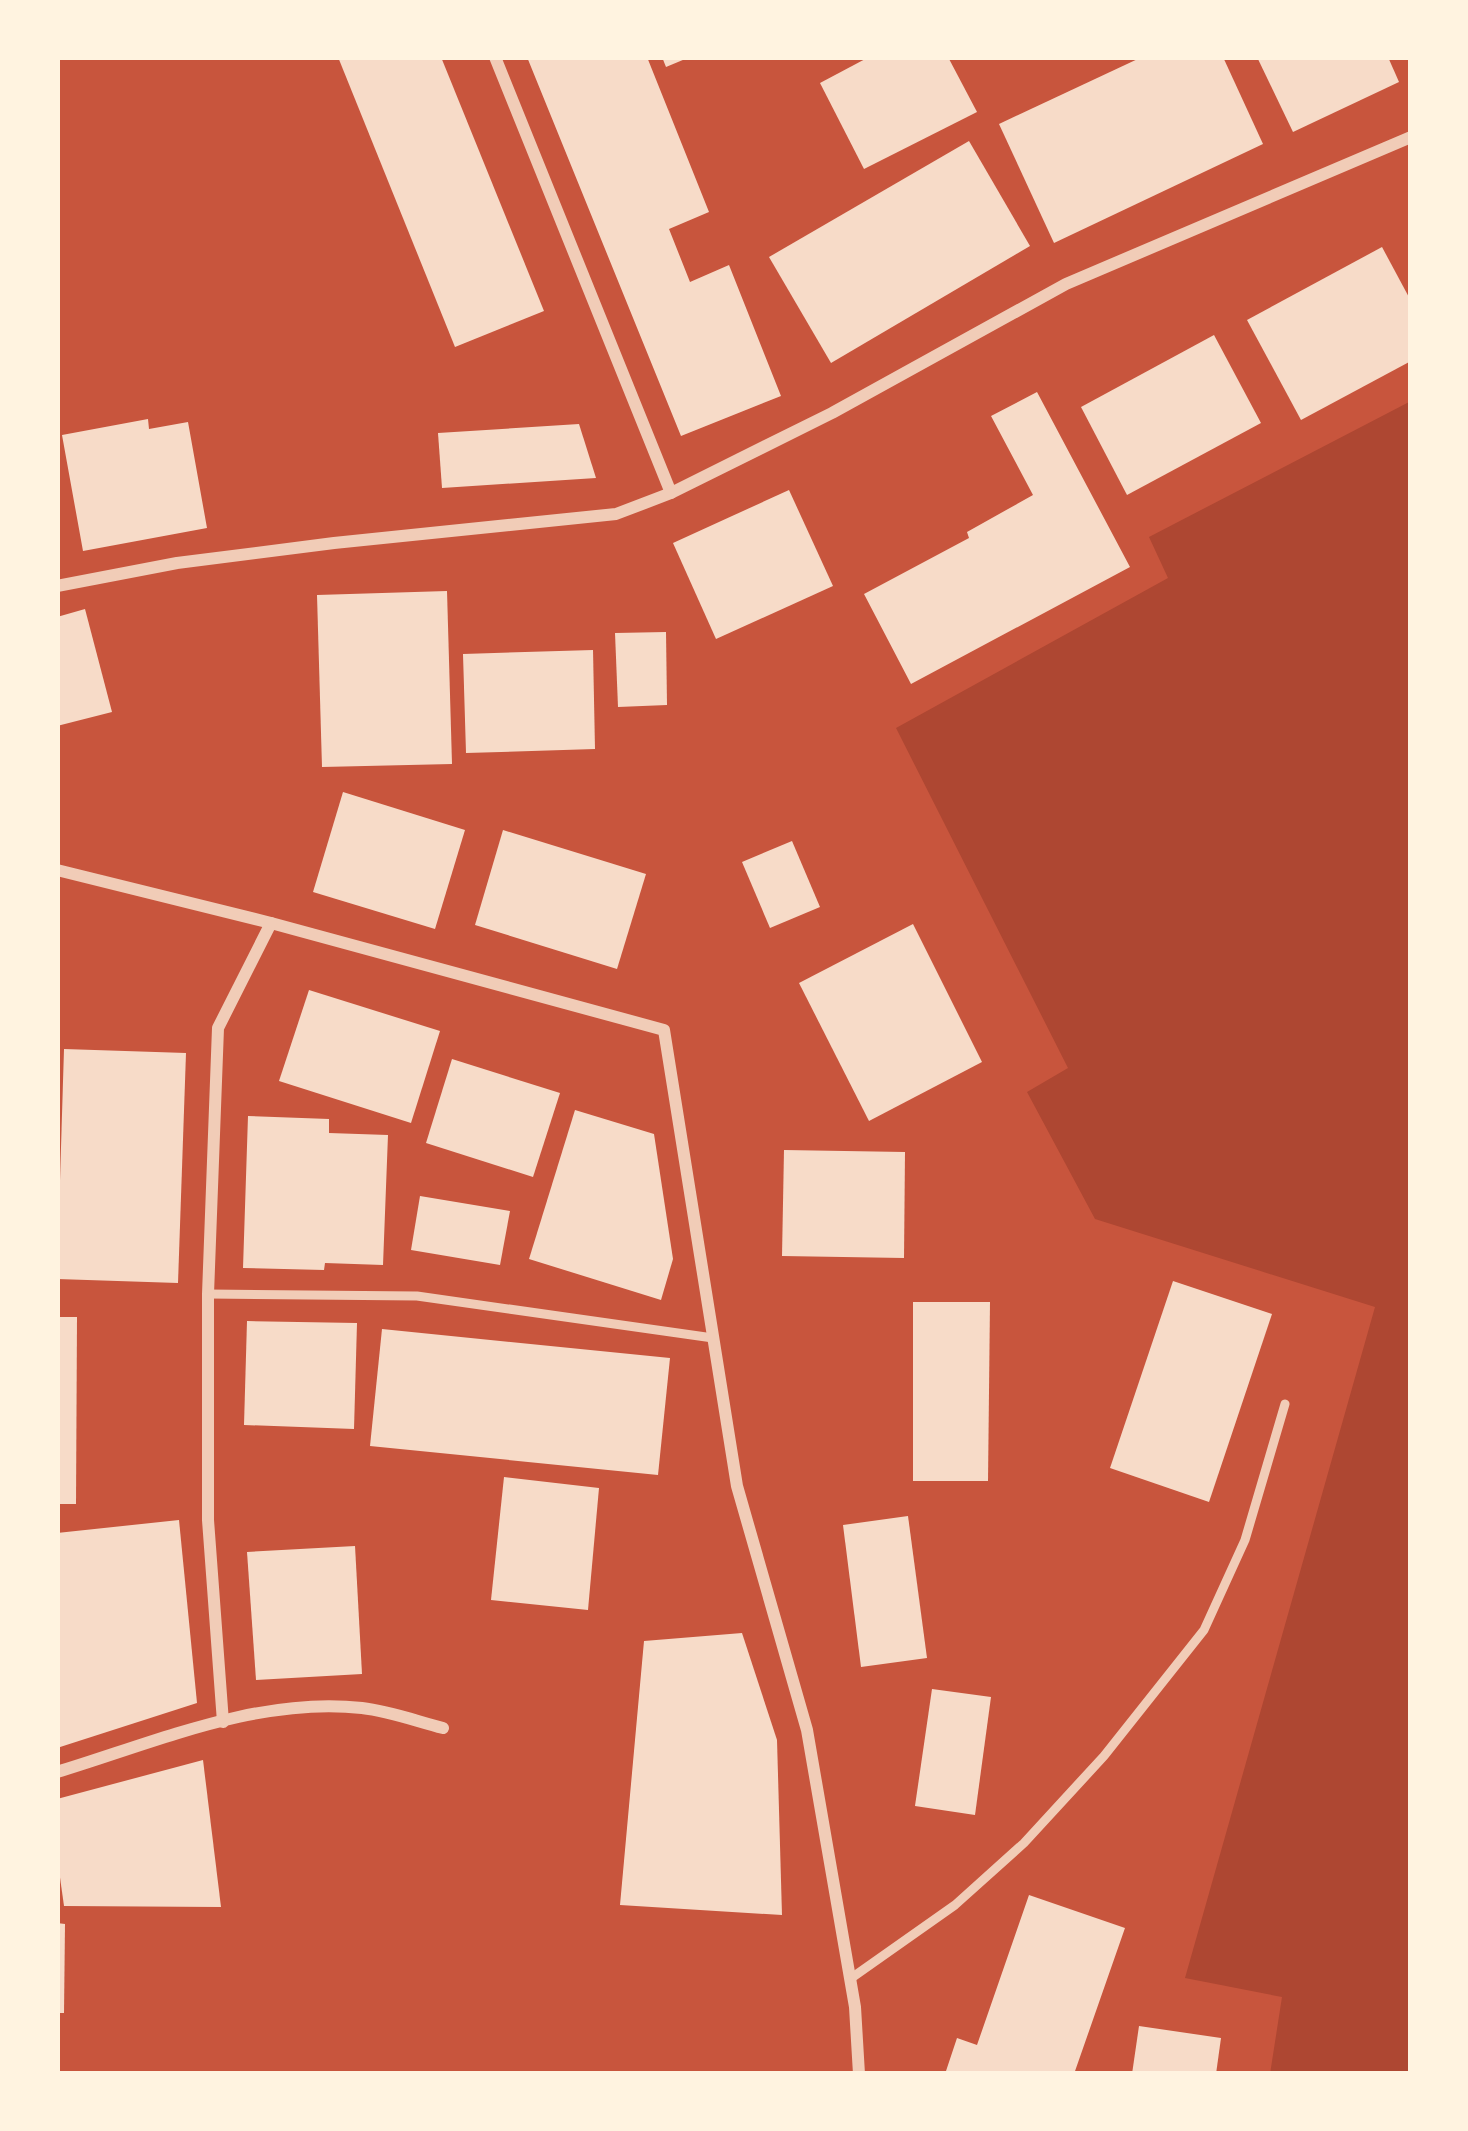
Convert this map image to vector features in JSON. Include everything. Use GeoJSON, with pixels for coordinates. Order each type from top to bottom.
{"type":"FeatureCollection","features":[{"type":"Feature","properties":{"kind":"street"},"geometry":{"type":"LineString","coordinates":[[495,57],[671,493]]}},
{"type":"Feature","properties":{"kind":"street"},"geometry":{"type":"LineString","coordinates":[[57,586],[177,563],[616,514],[671,493],[832,413],[1066,284],[1411,137]]}},
{"type":"Feature","properties":{"kind":"street"},"geometry":{"type":"LineString","coordinates":[[57,870],[664,1030],[737,1486],[807,1730],[850,1979],[860,2074]]}},
{"type":"Feature","properties":{"kind":"street"},"geometry":{"type":"LineString","coordinates":[[223,1722],[208,1520],[208,1294],[218,1028],[272,923]]}},
{"type":"Feature","properties":{"kind":"street"},"geometry":{"type":"LineString","coordinates":[[57,1772],[223,1722],[280,1711],[362,1708],[443,1728]]}},
{"type":"Feature","properties":{"kind":"lane"},"geometry":{"type":"LineString","coordinates":[[208,1294],[417,1296],[713,1338]]}},
{"type":"Feature","properties":{"kind":"lane"},"geometry":{"type":"LineString","coordinates":[[850,1979],[955,1905],[1024,1843],[1104,1756],[1204,1630],[1246,1540],[1285,1404]]}},
{"type":"Feature","properties":{"kind":"shaded area"},"geometry":{"type":"Polygon","coordinates":[[[1411,401],[1411,2074],[1270,2074],[1282,1997],[1185,1978],[1375,1307],[1095,1219],[1027,1092],[1068,1068],[896,728],[1168,578],[1149,537],[1411,401]]]}},
{"type":"Feature","properties":{"kind":"building"},"geometry":{"type":"Polygon","coordinates":[[[338,57],[441,57],[544,311],[455,347],[338,57]]]}},
{"type":"Feature","properties":{"kind":"building"},"geometry":{"type":"Polygon","coordinates":[[[527,57],[647,57],[709,212],[669,229],[690,282],[729,265],[781,396],[681,436],[527,57]]]}},
{"type":"Feature","properties":{"kind":"building"},"geometry":{"type":"Polygon","coordinates":[[[662,57],[690,57],[666,67],[662,57]]]}},
{"type":"Feature","properties":{"kind":"building"},"geometry":{"type":"Polygon","coordinates":[[[869,57],[948,57],[977,112],[864,169],[820,83],[869,57]]]}},
{"type":"Feature","properties":{"kind":"building"},"geometry":{"type":"Polygon","coordinates":[[[1142,57],[1223,57],[1263,144],[1054,243],[999,124],[1142,57]]]}},
{"type":"Feature","properties":{"kind":"building"},"geometry":{"type":"Polygon","coordinates":[[[1257,57],[1388,57],[1399,82],[1293,132],[1257,57]]]}},
{"type":"Feature","properties":{"kind":"building"},"geometry":{"type":"Polygon","coordinates":[[[969,141],[1030,246],[831,363],[769,257],[969,141]]]}},
{"type":"Feature","properties":{"kind":"building"},"geometry":{"type":"Polygon","coordinates":[[[1382,247],[1411,301],[1411,361],[1301,420],[1247,320],[1382,247]]]}},
{"type":"Feature","properties":{"kind":"building"},"geometry":{"type":"Polygon","coordinates":[[[1214,335],[1261,423],[1127,495],[1081,407],[1214,335]]]}},
{"type":"Feature","properties":{"kind":"building"},"geometry":{"type":"Polygon","coordinates":[[[1037,392],[1130,567],[911,684],[864,594],[969,538],[967,532],[1033,495],[991,416],[1037,392]]]}},
{"type":"Feature","properties":{"kind":"building"},"geometry":{"type":"Polygon","coordinates":[[[148,419],[149,429],[188,422],[207,528],[83,551],[62,435],[148,419]]]}},
{"type":"Feature","properties":{"kind":"building"},"geometry":{"type":"Polygon","coordinates":[[[579,424],[596,478],[442,488],[438,433],[579,424]]]}},
{"type":"Feature","properties":{"kind":"building"},"geometry":{"type":"Polygon","coordinates":[[[789,490],[833,586],[716,639],[673,543],[789,490]]]}},
{"type":"Feature","properties":{"kind":"building"},"geometry":{"type":"Polygon","coordinates":[[[447,591],[452,764],[322,767],[317,595],[447,591]]]}},
{"type":"Feature","properties":{"kind":"building"},"geometry":{"type":"Polygon","coordinates":[[[85,609],[112,712],[57,726],[57,617],[85,609]]]}},
{"type":"Feature","properties":{"kind":"building"},"geometry":{"type":"Polygon","coordinates":[[[666,632],[667,705],[618,707],[615,633],[666,632]]]}},
{"type":"Feature","properties":{"kind":"building"},"geometry":{"type":"Polygon","coordinates":[[[593,650],[595,749],[466,753],[463,654],[593,650]]]}},
{"type":"Feature","properties":{"kind":"building"},"geometry":{"type":"Polygon","coordinates":[[[343,792],[465,830],[435,929],[313,892],[343,792]]]}},
{"type":"Feature","properties":{"kind":"building"},"geometry":{"type":"Polygon","coordinates":[[[503,830],[646,874],[617,969],[475,925],[503,830]]]}},
{"type":"Feature","properties":{"kind":"building"},"geometry":{"type":"Polygon","coordinates":[[[792,841],[820,907],[770,928],[742,862],[792,841]]]}},
{"type":"Feature","properties":{"kind":"building"},"geometry":{"type":"Polygon","coordinates":[[[913,924],[982,1062],[869,1121],[799,983],[913,924]]]}},
{"type":"Feature","properties":{"kind":"building"},"geometry":{"type":"Polygon","coordinates":[[[309,990],[440,1031],[411,1123],[279,1081],[309,990]]]}},
{"type":"Feature","properties":{"kind":"building"},"geometry":{"type":"Polygon","coordinates":[[[64,1049],[186,1053],[178,1283],[57,1279],[64,1049]]]}},
{"type":"Feature","properties":{"kind":"building"},"geometry":{"type":"Polygon","coordinates":[[[452,1059],[560,1093],[533,1177],[426,1143],[452,1059]]]}},
{"type":"Feature","properties":{"kind":"building"},"geometry":{"type":"Polygon","coordinates":[[[575,1110],[654,1134],[673,1259],[661,1300],[529,1259],[575,1110]]]}},
{"type":"Feature","properties":{"kind":"building"},"geometry":{"type":"Polygon","coordinates":[[[248,1116],[329,1119],[329,1133],[388,1135],[383,1265],[325,1263],[324,1270],[243,1268],[248,1116]]]}},
{"type":"Feature","properties":{"kind":"building"},"geometry":{"type":"Polygon","coordinates":[[[784,1150],[905,1152],[904,1258],[782,1256],[784,1150]]]}},
{"type":"Feature","properties":{"kind":"building"},"geometry":{"type":"Polygon","coordinates":[[[420,1196],[510,1211],[500,1265],[411,1250],[420,1196]]]}},
{"type":"Feature","properties":{"kind":"building"},"geometry":{"type":"Polygon","coordinates":[[[1173,1281],[1272,1314],[1209,1502],[1110,1468],[1173,1281]]]}},
{"type":"Feature","properties":{"kind":"building"},"geometry":{"type":"Polygon","coordinates":[[[913,1302],[990,1302],[988,1481],[913,1481],[913,1302]]]}},
{"type":"Feature","properties":{"kind":"building"},"geometry":{"type":"Polygon","coordinates":[[[57,1317],[77,1317],[76,1504],[57,1504],[57,1317]]]}},
{"type":"Feature","properties":{"kind":"building"},"geometry":{"type":"Polygon","coordinates":[[[247,1321],[357,1323],[354,1429],[244,1425],[247,1321]]]}},
{"type":"Feature","properties":{"kind":"building"},"geometry":{"type":"Polygon","coordinates":[[[382,1329],[670,1358],[658,1475],[370,1446],[382,1329]]]}},
{"type":"Feature","properties":{"kind":"building"},"geometry":{"type":"Polygon","coordinates":[[[504,1477],[599,1488],[588,1610],[491,1600],[504,1477]]]}},
{"type":"Feature","properties":{"kind":"building"},"geometry":{"type":"Polygon","coordinates":[[[908,1516],[927,1658],[861,1667],[843,1525],[908,1516]]]}},
{"type":"Feature","properties":{"kind":"building"},"geometry":{"type":"Polygon","coordinates":[[[179,1520],[197,1703],[57,1748],[57,1533],[179,1520]]]}},
{"type":"Feature","properties":{"kind":"building"},"geometry":{"type":"Polygon","coordinates":[[[355,1546],[362,1674],[256,1680],[247,1552],[355,1546]]]}},
{"type":"Feature","properties":{"kind":"building"},"geometry":{"type":"Polygon","coordinates":[[[742,1633],[777,1740],[782,1915],[620,1905],[644,1641],[742,1633]]]}},
{"type":"Feature","properties":{"kind":"building"},"geometry":{"type":"Polygon","coordinates":[[[932,1689],[991,1697],[975,1815],[915,1806],[932,1689]]]}},
{"type":"Feature","properties":{"kind":"building"},"geometry":{"type":"Polygon","coordinates":[[[203,1760],[221,1907],[64,1906],[57,1856],[57,1799],[203,1760]]]}},
{"type":"Feature","properties":{"kind":"building"},"geometry":{"type":"Polygon","coordinates":[[[1029,1895],[1125,1928],[1074,2074],[945,2074],[957,2038],[977,2045],[1029,1895]]]}},
{"type":"Feature","properties":{"kind":"building"},"geometry":{"type":"Polygon","coordinates":[[[57,1923],[65,1924],[64,2013],[57,2013],[57,1923]]]}},
{"type":"Feature","properties":{"kind":"building"},"geometry":{"type":"Polygon","coordinates":[[[1139,2026],[1221,2038],[1216,2074],[1132,2074],[1139,2026]]]}}]}
